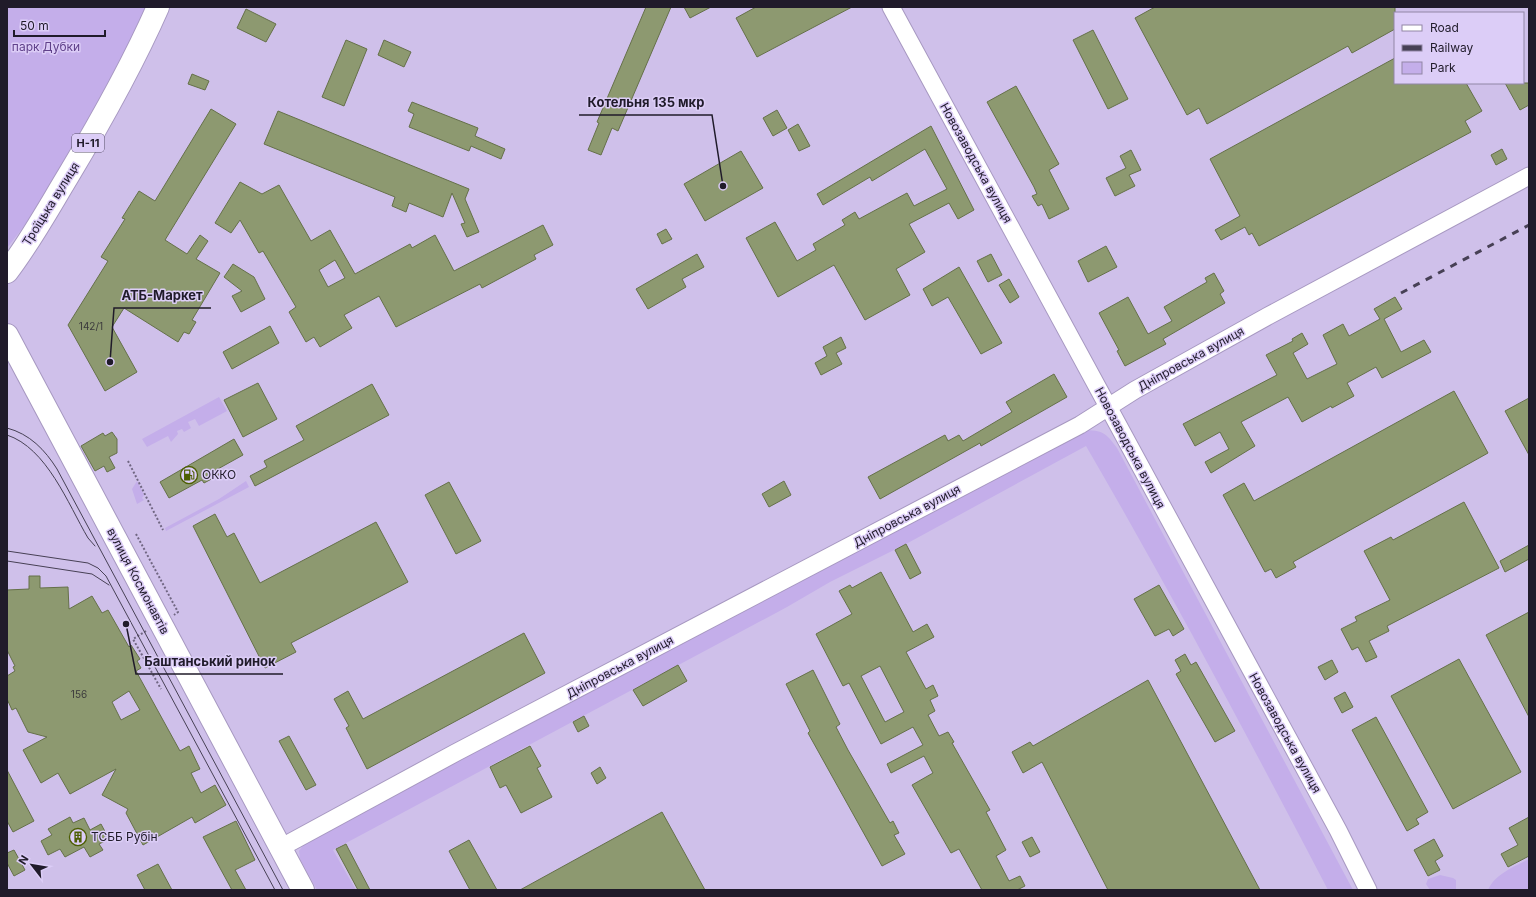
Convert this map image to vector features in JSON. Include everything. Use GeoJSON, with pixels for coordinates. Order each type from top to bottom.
{"type":"FeatureCollection","features":[{"type":"Feature","properties":{"kind":"main road","name":"Троїцька вулиця"},"geometry":{"type":"LineString","coordinates":[[7,272],[30,240],[94,133],[123,82],[158,7]]}},
{"type":"Feature","properties":{"kind":"main road","name":"вулиця Космонавтів"},"geometry":{"type":"LineString","coordinates":[[7,335],[303,890]]}},
{"type":"Feature","properties":{"kind":"street","name":"Новозаводська вулиця"},"geometry":{"type":"LineString","coordinates":[[891,7],[1338,830],[1368,890]]}},
{"type":"Feature","properties":{"kind":"street","name":"Дніпровська вулиця"},"geometry":{"type":"LineString","coordinates":[[280,848],[455,753],[1080,425],[1108,407],[1275,312],[1529,176]]}},
{"type":"Feature","properties":{"kind":"path"},"geometry":{"type":"LineString","coordinates":[[128,460],[163,530]]}},
{"type":"Feature","properties":{"kind":"green space","name":"парк Дубки"},"geometry":{"type":"Polygon","coordinates":[[[7,7],[147,7],[136,34],[123,59],[65,163],[32,215],[7,248],[7,7]]]}},
{"type":"Feature","properties":{"kind":"green space"},"geometry":{"type":"Polygon","coordinates":[[[219,397],[227,411],[199,426],[195,419],[188,422],[191,428],[184,432],[182,429],[177,431],[178,434],[171,442],[168,436],[147,447],[142,439],[219,397]]]}},
{"type":"Feature","properties":{"kind":"green space"},"geometry":{"type":"Polygon","coordinates":[[[1083,430],[1103,433],[1117,448],[1353,890],[1328,890],[1210,667],[1086,446],[906,544],[830,582],[787,607],[333,850],[356,890],[317,890],[300,859],[299,851],[307,840],[1083,430]]]}},
{"type":"Feature","properties":{"kind":"green space"},"geometry":{"type":"Polygon","coordinates":[[[137,481],[144,495],[142,498],[144,500],[137,504],[132,489],[137,481]]]}},
{"type":"Feature","properties":{"kind":"green space"},"geometry":{"type":"Polygon","coordinates":[[[246,481],[249,487],[166,531],[165,528],[219,499],[246,481]]]}},
{"type":"Feature","properties":{"kind":"green space"},"geometry":{"type":"Polygon","coordinates":[[[1529,859],[1529,890],[1488,890],[1491,884],[1500,875],[1529,859]]]}},
{"type":"Feature","properties":{"kind":"green space"},"geometry":{"type":"Polygon","coordinates":[[[1440,875],[1456,880],[1456,890],[1430,890],[1426,884],[1428,879],[1440,875]]]}},
{"type":"Feature","properties":{"kind":"building"},"geometry":{"type":"Polygon","coordinates":[[[646,7],[671,7],[618,131],[612,128],[601,155],[588,150],[599,123],[597,122],[646,7]]]}},
{"type":"Feature","properties":{"kind":"building"},"geometry":{"type":"Polygon","coordinates":[[[684,7],[711,7],[690,18],[684,7]]]}},
{"type":"Feature","properties":{"kind":"building"},"geometry":{"type":"Polygon","coordinates":[[[756,7],[852,7],[757,57],[736,18],[756,7]]]}},
{"type":"Feature","properties":{"kind":"building"},"geometry":{"type":"Polygon","coordinates":[[[1155,7],[1395,7],[1394,30],[1352,53],[1348,46],[1207,124],[1199,108],[1187,115],[1135,18],[1155,7]]]}},
{"type":"Feature","properties":{"kind":"building"},"geometry":{"type":"Polygon","coordinates":[[[246,9],[276,24],[266,42],[237,28],[246,9]]]}},
{"type":"Feature","properties":{"kind":"building"},"geometry":{"type":"Polygon","coordinates":[[[1093,30],[1128,99],[1108,109],[1073,40],[1093,30]]]}},
{"type":"Feature","properties":{"kind":"building"},"geometry":{"type":"Polygon","coordinates":[[[346,40],[367,49],[344,106],[322,97],[346,40]]]}},
{"type":"Feature","properties":{"kind":"building"},"geometry":{"type":"Polygon","coordinates":[[[384,40],[411,52],[404,67],[378,55],[384,40]]]}},
{"type":"Feature","properties":{"kind":"building"},"geometry":{"type":"Polygon","coordinates":[[[1394,59],[1394,84],[1467,84],[1482,111],[1465,121],[1471,132],[1259,246],[1252,233],[1249,235],[1245,227],[1221,240],[1215,230],[1240,216],[1210,159],[1394,59]]]}},
{"type":"Feature","properties":{"kind":"building"},"geometry":{"type":"Polygon","coordinates":[[[192,74],[209,81],[205,90],[188,84],[192,74]]]}},
{"type":"Feature","properties":{"kind":"building"},"geometry":{"type":"Polygon","coordinates":[[[1529,83],[1529,105],[1520,110],[1506,84],[1529,83]]]}},
{"type":"Feature","properties":{"kind":"building"},"geometry":{"type":"Polygon","coordinates":[[[1016,86],[1059,164],[1049,170],[1069,209],[1049,219],[1042,204],[1038,206],[1032,196],[1037,194],[1034,187],[987,102],[1016,86]]]}},
{"type":"Feature","properties":{"kind":"building"},"geometry":{"type":"Polygon","coordinates":[[[412,102],[478,128],[475,136],[505,149],[501,159],[471,146],[469,151],[409,127],[414,114],[408,111],[412,102]]]}},
{"type":"Feature","properties":{"kind":"building"},"geometry":{"type":"Polygon","coordinates":[[[211,109],[236,124],[165,240],[187,254],[200,235],[208,241],[196,259],[220,273],[192,320],[196,322],[189,334],[184,332],[178,342],[124,308],[112,327],[137,372],[105,391],[68,325],[108,261],[101,257],[125,219],[122,218],[139,191],[155,201],[211,109]]]}},
{"type":"Feature","properties":{"kind":"building"},"geometry":{"type":"Polygon","coordinates":[[[777,110],[787,128],[773,136],[763,118],[777,110]]]}},
{"type":"Feature","properties":{"kind":"building"},"geometry":{"type":"Polygon","coordinates":[[[278,111],[469,189],[465,199],[479,232],[467,237],[461,224],[465,223],[452,193],[443,217],[409,203],[406,212],[392,206],[395,197],[264,144],[278,111]]]}},
{"type":"Feature","properties":{"kind":"building"},"geometry":{"type":"Polygon","coordinates":[[[798,124],[810,146],[799,151],[788,130],[798,124]]]}},
{"type":"Feature","properties":{"kind":"building"},"geometry":{"type":"Polygon","coordinates":[[[931,126],[974,210],[958,219],[949,203],[909,224],[925,252],[896,269],[910,295],[865,320],[834,265],[778,297],[746,238],[775,222],[797,261],[816,250],[813,244],[845,225],[842,220],[855,212],[859,219],[907,193],[914,206],[947,189],[925,149],[872,181],[870,177],[823,205],[817,194],[931,126]]]}},
{"type":"Feature","properties":{"kind":"building"},"geometry":{"type":"Polygon","coordinates":[[[1502,149],[1507,159],[1496,165],[1491,155],[1502,149]]]}},
{"type":"Feature","properties":{"kind":"building"},"geometry":{"type":"Polygon","coordinates":[[[1131,150],[1141,170],[1129,175],[1135,186],[1115,196],[1106,178],[1126,168],[1120,156],[1131,150]]]}},
{"type":"Feature","properties":{"kind":"building"},"geometry":{"type":"Polygon","coordinates":[[[741,151],[763,188],[705,221],[684,184],[741,151]]]}},
{"type":"Feature","properties":{"kind":"building"},"geometry":{"type":"Polygon","coordinates":[[[240,182],[262,194],[279,185],[311,241],[330,230],[355,274],[410,244],[412,248],[435,235],[454,271],[543,225],[553,245],[534,255],[536,259],[482,288],[480,284],[396,327],[379,296],[344,315],[352,328],[320,347],[314,337],[306,342],[289,312],[296,307],[263,251],[259,253],[240,220],[231,233],[215,223],[240,182]],[[335,260],[319,270],[328,287],[345,278],[335,260]]]}},
{"type":"Feature","properties":{"kind":"building"},"geometry":{"type":"Polygon","coordinates":[[[666,229],[672,239],[662,244],[657,234],[666,229]]]}},
{"type":"Feature","properties":{"kind":"building"},"geometry":{"type":"Polygon","coordinates":[[[1106,246],[1117,267],[1088,282],[1078,261],[1106,246]]]}},
{"type":"Feature","properties":{"kind":"building"},"geometry":{"type":"Polygon","coordinates":[[[697,254],[704,267],[682,279],[686,287],[648,309],[636,289],[697,254]]]}},
{"type":"Feature","properties":{"kind":"building"},"geometry":{"type":"Polygon","coordinates":[[[991,254],[1002,275],[988,282],[977,261],[991,254]]]}},
{"type":"Feature","properties":{"kind":"building"},"geometry":{"type":"Polygon","coordinates":[[[233,264],[254,277],[265,299],[241,312],[232,296],[242,291],[224,277],[233,264]]]}},
{"type":"Feature","properties":{"kind":"building"},"geometry":{"type":"Polygon","coordinates":[[[959,267],[1002,343],[981,354],[948,297],[932,306],[923,289],[959,267]]]}},
{"type":"Feature","properties":{"kind":"building"},"geometry":{"type":"Polygon","coordinates":[[[1214,273],[1224,291],[1220,294],[1225,303],[1163,339],[1166,344],[1125,366],[1117,351],[1119,350],[1099,313],[1128,297],[1148,334],[1172,321],[1164,307],[1207,282],[1205,278],[1214,273]]]}},
{"type":"Feature","properties":{"kind":"building"},"geometry":{"type":"Polygon","coordinates":[[[1009,279],[1019,297],[1010,303],[999,285],[1009,279]]]}},
{"type":"Feature","properties":{"kind":"building"},"geometry":{"type":"Polygon","coordinates":[[[1395,297],[1402,309],[1384,319],[1401,352],[1424,340],[1431,352],[1382,378],[1376,367],[1347,383],[1354,396],[1332,408],[1331,406],[1302,422],[1288,397],[1241,422],[1255,446],[1211,473],[1205,462],[1229,449],[1220,432],[1195,446],[1183,424],[1277,375],[1266,355],[1293,341],[1292,339],[1302,333],[1308,344],[1293,353],[1307,379],[1337,364],[1323,335],[1343,324],[1349,336],[1380,319],[1374,309],[1395,297]]]}},
{"type":"Feature","properties":{"kind":"building"},"geometry":{"type":"Polygon","coordinates":[[[270,326],[279,343],[232,369],[223,352],[270,326]]]}},
{"type":"Feature","properties":{"kind":"building"},"geometry":{"type":"Polygon","coordinates":[[[841,337],[846,348],[836,353],[842,364],[821,375],[815,363],[827,356],[823,347],[841,337]]]}},
{"type":"Feature","properties":{"kind":"building"},"geometry":{"type":"Polygon","coordinates":[[[1054,374],[1067,397],[981,446],[980,443],[880,499],[868,477],[945,435],[948,441],[959,435],[963,441],[1012,412],[1006,402],[1054,374]]]}},
{"type":"Feature","properties":{"kind":"building"},"geometry":{"type":"Polygon","coordinates":[[[258,383],[277,419],[243,437],[224,400],[258,383]]]}},
{"type":"Feature","properties":{"kind":"building"},"geometry":{"type":"Polygon","coordinates":[[[372,384],[389,415],[255,486],[250,476],[267,467],[264,461],[304,440],[296,426],[372,384]]]}},
{"type":"Feature","properties":{"kind":"building"},"geometry":{"type":"Polygon","coordinates":[[[1454,391],[1488,453],[1293,562],[1296,567],[1276,578],[1271,569],[1265,572],[1223,495],[1244,483],[1254,501],[1454,391]]]}},
{"type":"Feature","properties":{"kind":"building"},"geometry":{"type":"Polygon","coordinates":[[[1529,398],[1529,455],[1505,411],[1529,398]]]}},
{"type":"Feature","properties":{"kind":"building"},"geometry":{"type":"Polygon","coordinates":[[[112,432],[117,439],[117,453],[109,457],[115,468],[107,472],[104,466],[95,471],[81,446],[103,433],[105,436],[112,432]]]}},
{"type":"Feature","properties":{"kind":"building"},"geometry":{"type":"Polygon","coordinates":[[[234,439],[243,455],[216,470],[219,475],[204,483],[202,480],[169,498],[160,482],[234,439]]]}},
{"type":"Feature","properties":{"kind":"building"},"geometry":{"type":"Polygon","coordinates":[[[784,481],[791,495],[769,507],[762,494],[784,481]]]}},
{"type":"Feature","properties":{"kind":"building"},"geometry":{"type":"Polygon","coordinates":[[[449,482],[481,541],[456,554],[425,495],[449,482]]]}},
{"type":"Feature","properties":{"kind":"building"},"geometry":{"type":"Polygon","coordinates":[[[1464,502],[1499,568],[1387,626],[1389,631],[1369,641],[1377,657],[1366,662],[1358,647],[1352,650],[1341,629],[1357,621],[1355,617],[1390,600],[1364,551],[1391,537],[1393,540],[1464,502]]]}},
{"type":"Feature","properties":{"kind":"building"},"geometry":{"type":"Polygon","coordinates":[[[215,514],[227,537],[234,533],[260,583],[376,522],[408,582],[291,643],[296,652],[265,668],[193,526],[215,514]]]}},
{"type":"Feature","properties":{"kind":"building"},"geometry":{"type":"Polygon","coordinates":[[[906,544],[921,573],[910,579],[895,550],[906,544]]]}},
{"type":"Feature","properties":{"kind":"building"},"geometry":{"type":"Polygon","coordinates":[[[1529,545],[1529,559],[1505,572],[1500,561],[1529,545]]]}},
{"type":"Feature","properties":{"kind":"building"},"geometry":{"type":"Polygon","coordinates":[[[881,572],[913,632],[927,624],[934,637],[906,652],[926,689],[933,685],[938,696],[930,700],[935,711],[928,715],[939,736],[948,732],[954,742],[952,743],[990,810],[986,812],[1006,850],[996,856],[1009,881],[1020,876],[1025,886],[1017,890],[982,890],[959,849],[951,853],[912,785],[933,773],[924,756],[891,773],[887,764],[923,745],[913,727],[881,744],[849,683],[843,686],[816,634],[852,614],[839,591],[850,585],[852,588],[881,572]],[[880,666],[861,676],[885,722],[904,712],[880,666]]]}},
{"type":"Feature","properties":{"kind":"building"},"geometry":{"type":"Polygon","coordinates":[[[29,576],[40,576],[40,588],[68,587],[69,609],[92,596],[102,613],[108,610],[129,647],[131,645],[140,659],[137,661],[141,668],[136,671],[180,751],[189,746],[200,769],[191,773],[201,793],[215,785],[226,805],[195,823],[192,817],[143,845],[126,813],[128,809],[102,795],[116,769],[70,794],[58,773],[41,783],[23,750],[47,737],[28,732],[16,708],[12,710],[7,699],[7,676],[15,671],[13,667],[15,666],[7,650],[7,590],[29,589],[29,576]],[[129,691],[112,702],[121,720],[140,710],[129,691]]]}},
{"type":"Feature","properties":{"kind":"building"},"geometry":{"type":"Polygon","coordinates":[[[1159,585],[1184,629],[1173,636],[1169,629],[1155,636],[1134,599],[1159,585]]]}},
{"type":"Feature","properties":{"kind":"building"},"geometry":{"type":"Polygon","coordinates":[[[1529,612],[1529,717],[1486,635],[1529,612]]]}},
{"type":"Feature","properties":{"kind":"building"},"geometry":{"type":"Polygon","coordinates":[[[524,633],[545,673],[367,769],[346,728],[349,726],[334,699],[348,691],[363,719],[524,633]]]}},
{"type":"Feature","properties":{"kind":"building"},"geometry":{"type":"Polygon","coordinates":[[[1185,654],[1191,665],[1196,662],[1235,731],[1215,742],[1176,674],[1181,671],[1175,660],[1185,654]]]}},
{"type":"Feature","properties":{"kind":"building"},"geometry":{"type":"Polygon","coordinates":[[[1459,659],[1521,772],[1453,809],[1391,696],[1459,659]]]}},
{"type":"Feature","properties":{"kind":"building"},"geometry":{"type":"Polygon","coordinates":[[[1332,660],[1338,672],[1325,680],[1318,667],[1332,660]]]}},
{"type":"Feature","properties":{"kind":"building"},"geometry":{"type":"Polygon","coordinates":[[[678,665],[687,681],[643,706],[633,690],[678,665]]]}},
{"type":"Feature","properties":{"kind":"building"},"geometry":{"type":"Polygon","coordinates":[[[813,670],[840,724],[836,727],[848,750],[890,823],[893,821],[899,833],[894,835],[905,854],[882,866],[808,733],[810,731],[786,684],[813,670]]]}},
{"type":"Feature","properties":{"kind":"building"},"geometry":{"type":"Polygon","coordinates":[[[1148,680],[1260,890],[1108,890],[1042,762],[1023,773],[1012,752],[1030,742],[1033,746],[1148,680]]]}},
{"type":"Feature","properties":{"kind":"building"},"geometry":{"type":"Polygon","coordinates":[[[1345,692],[1353,707],[1342,713],[1334,698],[1345,692]]]}},
{"type":"Feature","properties":{"kind":"building"},"geometry":{"type":"Polygon","coordinates":[[[584,716],[589,726],[578,732],[573,722],[584,716]]]}},
{"type":"Feature","properties":{"kind":"building"},"geometry":{"type":"Polygon","coordinates":[[[1376,717],[1428,812],[1416,819],[1419,824],[1407,831],[1352,730],[1376,717]]]}},
{"type":"Feature","properties":{"kind":"building"},"geometry":{"type":"Polygon","coordinates":[[[289,736],[316,785],[306,790],[279,741],[289,736]]]}},
{"type":"Feature","properties":{"kind":"building"},"geometry":{"type":"Polygon","coordinates":[[[530,746],[541,766],[537,768],[552,797],[521,813],[506,785],[500,788],[490,767],[530,746]]]}},
{"type":"Feature","properties":{"kind":"building"},"geometry":{"type":"Polygon","coordinates":[[[600,767],[606,778],[597,784],[591,773],[600,767]]]}},
{"type":"Feature","properties":{"kind":"building"},"geometry":{"type":"Polygon","coordinates":[[[7,770],[34,821],[13,832],[7,821],[7,770]]]}},
{"type":"Feature","properties":{"kind":"building"},"geometry":{"type":"Polygon","coordinates":[[[662,812],[705,890],[520,890],[662,812]]]}},
{"type":"Feature","properties":{"kind":"building","name":"ТСББ Рубін"},"geometry":{"type":"Polygon","coordinates":[[[70,817],[73,823],[84,818],[90,830],[101,824],[109,839],[99,844],[103,850],[90,857],[84,847],[65,857],[60,849],[48,855],[41,841],[52,835],[48,829],[70,817]]]}},
{"type":"Feature","properties":{"kind":"building"},"geometry":{"type":"Polygon","coordinates":[[[1529,817],[1529,856],[1508,867],[1501,854],[1518,845],[1509,828],[1529,817]]]}},
{"type":"Feature","properties":{"kind":"building"},"geometry":{"type":"Polygon","coordinates":[[[236,821],[255,860],[235,870],[246,890],[232,890],[203,837],[236,821]]]}},
{"type":"Feature","properties":{"kind":"building"},"geometry":{"type":"Polygon","coordinates":[[[1032,837],[1040,852],[1030,857],[1022,842],[1032,837]]]}},
{"type":"Feature","properties":{"kind":"building"},"geometry":{"type":"Polygon","coordinates":[[[1434,839],[1443,856],[1435,861],[1440,870],[1428,876],[1414,850],[1434,839]]]}},
{"type":"Feature","properties":{"kind":"building"},"geometry":{"type":"Polygon","coordinates":[[[469,840],[497,890],[470,890],[449,851],[469,840]]]}},
{"type":"Feature","properties":{"kind":"building"},"geometry":{"type":"Polygon","coordinates":[[[346,844],[370,890],[358,890],[336,849],[346,844]]]}},
{"type":"Feature","properties":{"kind":"building"},"geometry":{"type":"Polygon","coordinates":[[[14,850],[25,870],[14,876],[7,863],[7,853],[14,850]]]}},
{"type":"Feature","properties":{"kind":"building"},"geometry":{"type":"Polygon","coordinates":[[[158,864],[172,890],[145,890],[137,875],[158,864]]]}},
{"type":"Feature","properties":{"kind":"tram line"},"geometry":{"type":"LineString","coordinates":[[7,428],[23,434],[30,439],[42,449],[57,469],[283,890]]}},
{"type":"Feature","properties":{"kind":"tram line"},"geometry":{"type":"LineString","coordinates":[[7,435],[21,442],[34,452],[45,464],[64,494],[88,538],[95,546]]}},
{"type":"Feature","properties":{"kind":"tram line"},"geometry":{"type":"LineString","coordinates":[[7,551],[88,563],[98,568],[106,576],[275,890]]}},
{"type":"Feature","properties":{"kind":"tram line"},"geometry":{"type":"LineString","coordinates":[[7,561],[92,574],[109,585]]}},
{"type":"Feature","properties":{"kind":"railway"},"geometry":{"type":"LineString","coordinates":[[1401,293],[1529,225]]}},
{"type":"Feature","properties":{"kind":"place","name":"Котельня 135 мкр"},"geometry":{"type":"Point","coordinates":[723,186]}},
{"type":"Feature","properties":{"kind":"place","name":"АТБ-Маркет"},"geometry":{"type":"Point","coordinates":[110,362]}},
{"type":"Feature","properties":{"kind":"place","name":"ОККО"},"geometry":{"type":"Point","coordinates":[189,475]}},
{"type":"Feature","properties":{"kind":"place","name":"Баштанський ринок"},"geometry":{"type":"Point","coordinates":[126,624]}},
{"type":"Feature","properties":{"kind":"place","name":"ТСББ Рубін"},"geometry":{"type":"Point","coordinates":[78,837]}}]}
